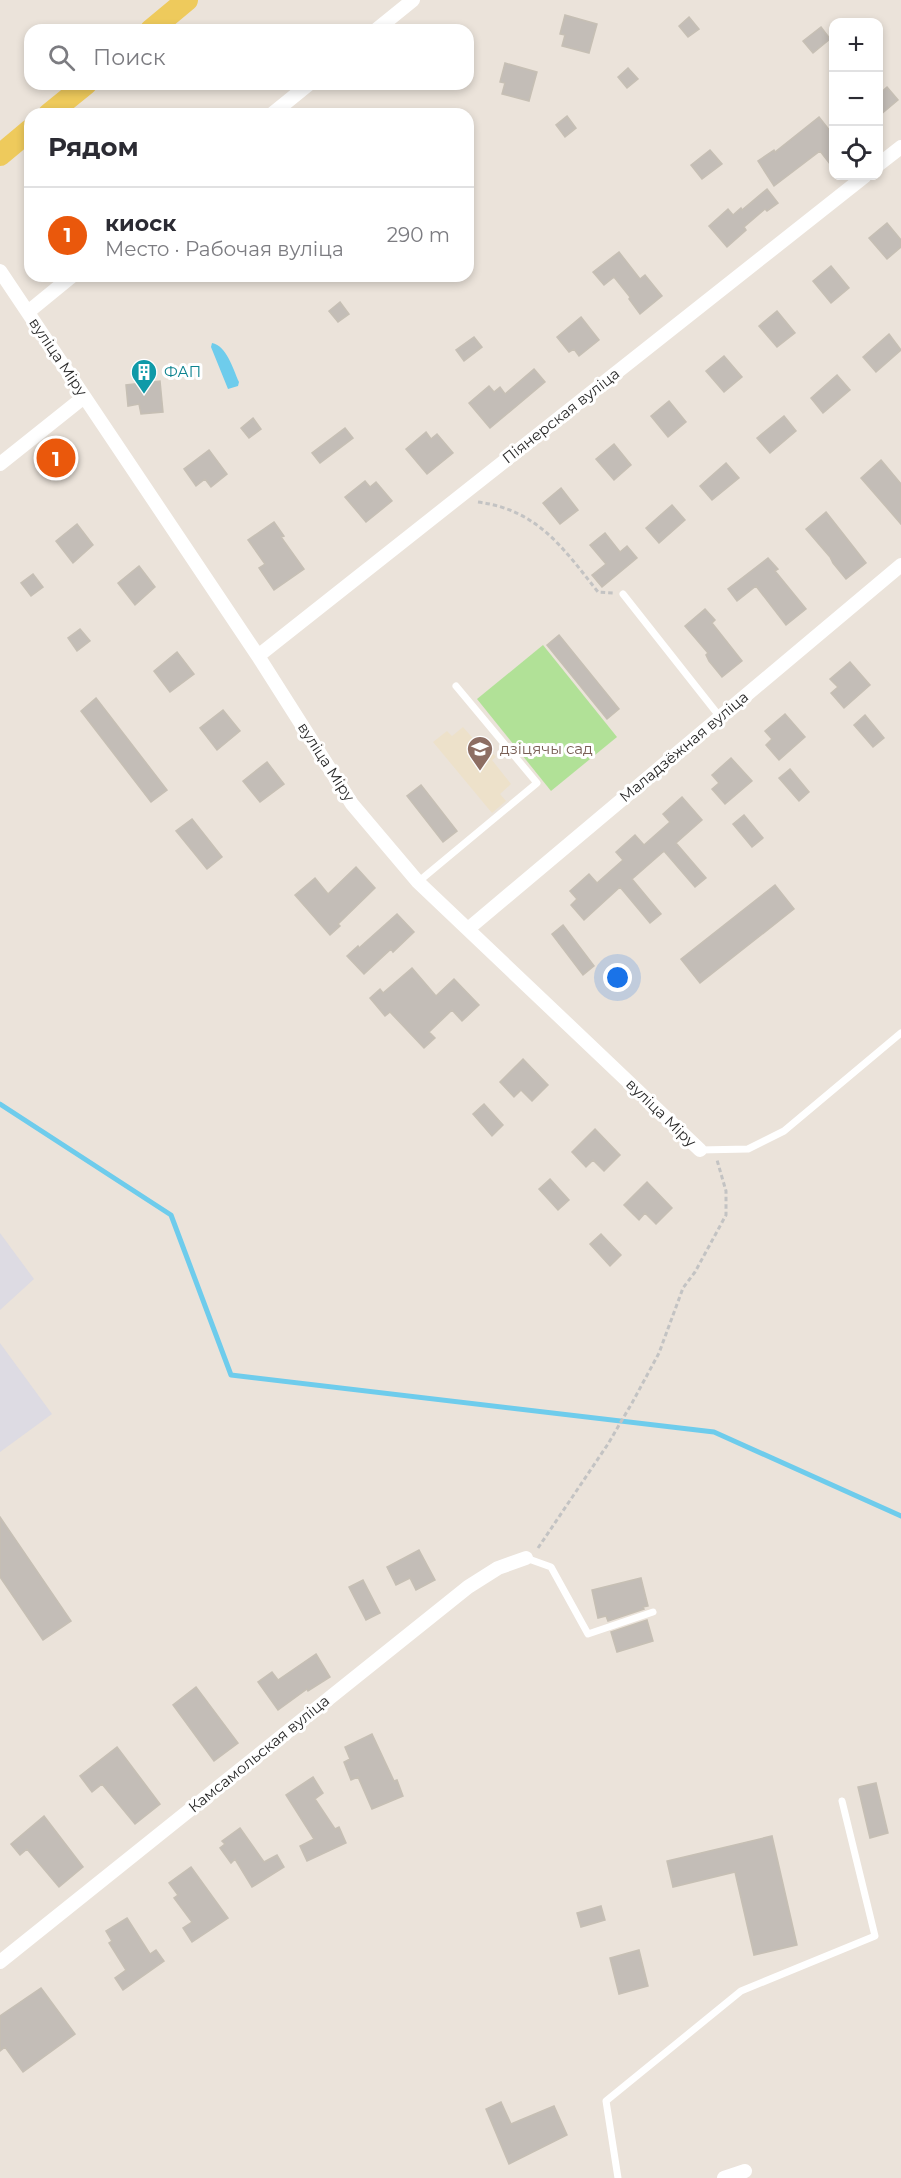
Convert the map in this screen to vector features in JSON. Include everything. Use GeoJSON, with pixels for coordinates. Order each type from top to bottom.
{"type":"FeatureCollection","features":[{"type":"Feature","properties":{"kind":"main road"},"geometry":{"type":"LineString","coordinates":[[158,24],[187,0]]}},
{"type":"Feature","properties":{"kind":"main road"},"geometry":{"type":"LineString","coordinates":[[57,108],[79,90]]}},
{"type":"Feature","properties":{"kind":"main road"},"geometry":{"type":"LineString","coordinates":[[0,155],[24,135]]}},
{"type":"Feature","properties":{"kind":"street"},"geometry":{"type":"LineString","coordinates":[[383,24],[413,0]]}},
{"type":"Feature","properties":{"kind":"street"},"geometry":{"type":"LineString","coordinates":[[279,108],[302,90]]}},
{"type":"Feature","properties":{"kind":"street"},"geometry":{"type":"LineString","coordinates":[[883,162],[901,147]]}},
{"type":"Feature","properties":{"kind":"street","name":"Піянерская вуліца"},"geometry":{"type":"LineString","coordinates":[[258,656],[860,180]]}},
{"type":"Feature","properties":{"kind":"street","name":"вуліца Міру"},"geometry":{"type":"LineString","coordinates":[[0,271],[258,656],[352,804],[418,882],[700,1150]]}},
{"type":"Feature","properties":{"kind":"street"},"geometry":{"type":"LineString","coordinates":[[28,312],[65,282]]}},
{"type":"Feature","properties":{"kind":"street"},"geometry":{"type":"LineString","coordinates":[[0,464],[84,397]]}},
{"type":"Feature","properties":{"kind":"street","name":"Маладзёжная вуліца"},"geometry":{"type":"LineString","coordinates":[[468,929],[901,565]]}},
{"type":"Feature","properties":{"kind":"street","name":"Камсамольская вуліца"},"geometry":{"type":"LineString","coordinates":[[0,1962],[468,1587],[498,1568],[526,1558]]}},
{"type":"Feature","properties":{"kind":"street"},"geometry":{"type":"LineString","coordinates":[[724,2178],[745,2171]]}},
{"type":"Feature","properties":{"kind":"lane"},"geometry":{"type":"LineString","coordinates":[[623,594],[720,717]]}},
{"type":"Feature","properties":{"kind":"lane"},"geometry":{"type":"LineString","coordinates":[[418,882],[537,783],[456,686]]}},
{"type":"Feature","properties":{"kind":"lane"},"geometry":{"type":"LineString","coordinates":[[700,1150],[748,1149],[784,1131],[901,1033]]}},
{"type":"Feature","properties":{"kind":"lane"},"geometry":{"type":"LineString","coordinates":[[526,1558],[551,1567],[588,1635],[653,1612]]}},
{"type":"Feature","properties":{"kind":"lane"},"geometry":{"type":"LineString","coordinates":[[618,2178],[606,2101],[741,1991],[875,1936],[842,1801]]}},
{"type":"Feature","properties":{"kind":"path"},"geometry":{"type":"LineString","coordinates":[[455,500],[500,507],[538,525],[555,539],[598,592],[623,594]]}},
{"type":"Feature","properties":{"kind":"path"},"geometry":{"type":"LineString","coordinates":[[526,1558],[541,1545],[616,1431],[659,1353],[683,1288],[695,1272],[726,1215],[726,1191],[715,1150]]}},
{"type":"Feature","properties":{"kind":"shaded area","name":"дзіцячы сад"},"geometry":{"type":"Polygon","coordinates":[[[463,727],[484,751],[488,748],[496,757],[492,760],[511,784],[500,794],[506,801],[492,813],[433,742],[447,731],[452,736],[463,727]]]}},
{"type":"Feature","properties":{"kind":"shaded area"},"geometry":{"type":"Polygon","coordinates":[[[0,1233],[34,1279],[0,1310],[0,1233]]]}},
{"type":"Feature","properties":{"kind":"shaded area"},"geometry":{"type":"Polygon","coordinates":[[[0,1343],[52,1414],[0,1452],[0,1343]]]}},
{"type":"Feature","properties":{"kind":"green space"},"geometry":{"type":"Polygon","coordinates":[[[543,645],[617,737],[551,791],[477,699],[543,645]]]}},
{"type":"Feature","properties":{"kind":"water"},"geometry":{"type":"Polygon","coordinates":[[[212,343],[226,353],[239,382],[238,386],[228,389],[211,347],[212,343]]]}},
{"type":"Feature","properties":{"kind":"building"},"geometry":{"type":"Polygon","coordinates":[[[565,15],[597,24],[589,53],[562,46],[565,35],[560,34],[565,15]]]}},
{"type":"Feature","properties":{"kind":"building"},"geometry":{"type":"Polygon","coordinates":[[[689,17],[699,29],[688,37],[679,26],[689,17]]]}},
{"type":"Feature","properties":{"kind":"building"},"geometry":{"type":"Polygon","coordinates":[[[821,27],[829,38],[813,53],[803,41],[821,27]]]}},
{"type":"Feature","properties":{"kind":"building"},"geometry":{"type":"Polygon","coordinates":[[[505,63],[537,72],[529,101],[502,94],[505,83],[500,82],[505,63]]]}},
{"type":"Feature","properties":{"kind":"building"},"geometry":{"type":"Polygon","coordinates":[[[628,68],[638,79],[627,88],[618,77],[628,68]]]}},
{"type":"Feature","properties":{"kind":"building"},"geometry":{"type":"Polygon","coordinates":[[[887,87],[898,100],[883,113],[883,90],[887,87]]]}},
{"type":"Feature","properties":{"kind":"building"},"geometry":{"type":"Polygon","coordinates":[[[567,116],[576,128],[565,137],[556,125],[567,116]]]}},
{"type":"Feature","properties":{"kind":"building"},"geometry":{"type":"Polygon","coordinates":[[[819,117],[829,130],[829,163],[820,151],[774,186],[758,161],[774,150],[775,152],[819,117]]]}},
{"type":"Feature","properties":{"kind":"building"},"geometry":{"type":"Polygon","coordinates":[[[710,150],[722,164],[702,179],[691,165],[710,150]]]}},
{"type":"Feature","properties":{"kind":"building"},"geometry":{"type":"Polygon","coordinates":[[[767,189],[778,203],[767,211],[765,209],[744,227],[746,230],[727,247],[709,226],[728,209],[733,215],[741,208],[742,210],[767,189]]]}},
{"type":"Feature","properties":{"kind":"building"},"geometry":{"type":"Polygon","coordinates":[[[887,223],[901,240],[901,247],[887,259],[869,238],[887,223]]]}},
{"type":"Feature","properties":{"kind":"building"},"geometry":{"type":"Polygon","coordinates":[[[619,252],[640,279],[645,275],[662,296],[640,314],[614,277],[604,285],[593,272],[619,252]]]}},
{"type":"Feature","properties":{"kind":"building"},"geometry":{"type":"Polygon","coordinates":[[[831,266],[849,288],[831,303],[813,281],[831,266]]]}},
{"type":"Feature","properties":{"kind":"building"},"geometry":{"type":"Polygon","coordinates":[[[340,302],[349,314],[338,322],[329,311],[340,302]]]}},
{"type":"Feature","properties":{"kind":"building"},"geometry":{"type":"Polygon","coordinates":[[[777,311],[795,333],[777,347],[759,326],[777,311]]]}},
{"type":"Feature","properties":{"kind":"building"},"geometry":{"type":"Polygon","coordinates":[[[581,317],[599,340],[579,356],[574,349],[569,352],[557,337],[581,317]]]}},
{"type":"Feature","properties":{"kind":"building"},"geometry":{"type":"Polygon","coordinates":[[[889,334],[901,350],[876,372],[863,357],[889,334]]]}},
{"type":"Feature","properties":{"kind":"building"},"geometry":{"type":"Polygon","coordinates":[[[474,337],[482,347],[464,361],[456,350],[474,337]]]}},
{"type":"Feature","properties":{"kind":"building"},"geometry":{"type":"Polygon","coordinates":[[[724,356],[742,377],[724,392],[706,371],[724,356]]]}},
{"type":"Feature","properties":{"kind":"building"},"geometry":{"type":"Polygon","coordinates":[[[534,369],[545,382],[490,428],[469,403],[489,386],[494,392],[500,387],[505,394],[534,369]]]}},
{"type":"Feature","properties":{"kind":"building"},"geometry":{"type":"Polygon","coordinates":[[[837,375],[850,390],[823,413],[811,398],[837,375]]]}},
{"type":"Feature","properties":{"kind":"building","name":"ФАП"},"geometry":{"type":"Polygon","coordinates":[[[160,381],[163,412],[141,414],[139,404],[128,406],[126,385],[160,381]]]}},
{"type":"Feature","properties":{"kind":"building"},"geometry":{"type":"Polygon","coordinates":[[[669,401],[686,422],[668,437],[651,416],[669,401]]]}},
{"type":"Feature","properties":{"kind":"building"},"geometry":{"type":"Polygon","coordinates":[[[784,416],[796,431],[770,453],[757,438],[784,416]]]}},
{"type":"Feature","properties":{"kind":"building"},"geometry":{"type":"Polygon","coordinates":[[[253,418],[261,429],[249,438],[241,428],[253,418]]]}},
{"type":"Feature","properties":{"kind":"building"},"geometry":{"type":"Polygon","coordinates":[[[345,428],[353,438],[320,463],[312,453],[345,428]]]}},
{"type":"Feature","properties":{"kind":"building"},"geometry":{"type":"Polygon","coordinates":[[[426,432],[431,439],[437,434],[453,453],[427,474],[406,449],[426,432]]]}},
{"type":"Feature","properties":{"kind":"building"},"geometry":{"type":"Polygon","coordinates":[[[614,444],[631,465],[614,480],[596,459],[614,444]]]}},
{"type":"Feature","properties":{"kind":"building"},"geometry":{"type":"Polygon","coordinates":[[[209,450],[227,474],[211,487],[205,479],[196,486],[184,469],[209,450]]]}},
{"type":"Feature","properties":{"kind":"building"},"geometry":{"type":"Polygon","coordinates":[[[881,460],[901,484],[901,524],[861,478],[881,460]]]}},
{"type":"Feature","properties":{"kind":"building"},"geometry":{"type":"Polygon","coordinates":[[[726,463],[739,478],[712,500],[700,486],[726,463]]]}},
{"type":"Feature","properties":{"kind":"building"},"geometry":{"type":"Polygon","coordinates":[[[365,481],[370,487],[376,482],[392,501],[366,522],[345,497],[365,481]]]}},
{"type":"Feature","properties":{"kind":"building"},"geometry":{"type":"Polygon","coordinates":[[[561,488],[578,510],[560,524],[543,503],[561,488]]]}},
{"type":"Feature","properties":{"kind":"building"},"geometry":{"type":"Polygon","coordinates":[[[672,505],[685,520],[659,543],[646,528],[672,505]]]}},
{"type":"Feature","properties":{"kind":"building"},"geometry":{"type":"Polygon","coordinates":[[[826,512],[866,563],[846,579],[806,529],[826,512]]]}},
{"type":"Feature","properties":{"kind":"building"},"geometry":{"type":"Polygon","coordinates":[[[274,522],[284,536],[281,537],[304,569],[274,590],[259,568],[265,564],[248,540],[274,522]]]}},
{"type":"Feature","properties":{"kind":"building"},"geometry":{"type":"Polygon","coordinates":[[[77,524],[93,545],[73,563],[56,541],[77,524]]]}},
{"type":"Feature","properties":{"kind":"building"},"geometry":{"type":"Polygon","coordinates":[[[605,533],[620,552],[627,546],[637,558],[602,587],[592,575],[606,564],[590,545],[605,533]]]}},
{"type":"Feature","properties":{"kind":"building"},"geometry":{"type":"Polygon","coordinates":[[[768,558],[778,569],[775,571],[806,609],[786,625],[756,586],[737,601],[728,589],[768,558]]]}},
{"type":"Feature","properties":{"kind":"building"},"geometry":{"type":"Polygon","coordinates":[[[139,566],[155,587],[135,605],[118,583],[139,566]]]}},
{"type":"Feature","properties":{"kind":"building"},"geometry":{"type":"Polygon","coordinates":[[[33,574],[43,587],[31,596],[21,583],[33,574]]]}},
{"type":"Feature","properties":{"kind":"building"},"geometry":{"type":"Polygon","coordinates":[[[705,609],[715,620],[712,623],[742,661],[722,677],[709,661],[706,655],[708,653],[685,626],[705,609]]]}},
{"type":"Feature","properties":{"kind":"building"},"geometry":{"type":"Polygon","coordinates":[[[80,629],[90,641],[77,651],[68,638],[80,629]]]}},
{"type":"Feature","properties":{"kind":"building"},"geometry":{"type":"Polygon","coordinates":[[[559,635],[619,709],[607,719],[547,645],[559,635]]]}},
{"type":"Feature","properties":{"kind":"building"},"geometry":{"type":"Polygon","coordinates":[[[177,652],[194,674],[170,692],[154,671],[177,652]]]}},
{"type":"Feature","properties":{"kind":"building"},"geometry":{"type":"Polygon","coordinates":[[[850,662],[870,685],[844,708],[831,693],[838,687],[830,679],[850,662]]]}},
{"type":"Feature","properties":{"kind":"building"},"geometry":{"type":"Polygon","coordinates":[[[96,698],[167,790],[151,802],[81,711],[96,698]]]}},
{"type":"Feature","properties":{"kind":"building"},"geometry":{"type":"Polygon","coordinates":[[[223,710],[240,731],[217,750],[200,728],[223,710]]]}},
{"type":"Feature","properties":{"kind":"building"},"geometry":{"type":"Polygon","coordinates":[[[785,714],[805,737],[779,760],[766,745],[772,739],[765,731],[785,714]]]}},
{"type":"Feature","properties":{"kind":"building"},"geometry":{"type":"Polygon","coordinates":[[[865,715],[884,738],[873,747],[854,725],[865,715]]]}},
{"type":"Feature","properties":{"kind":"building"},"geometry":{"type":"Polygon","coordinates":[[[731,758],[752,781],[725,804],[712,789],[719,783],[712,775],[731,758]]]}},
{"type":"Feature","properties":{"kind":"building"},"geometry":{"type":"Polygon","coordinates":[[[267,762],[284,784],[260,802],[243,781],[267,762]]]}},
{"type":"Feature","properties":{"kind":"building"},"geometry":{"type":"Polygon","coordinates":[[[790,769],[809,792],[799,801],[779,778],[790,769]]]}},
{"type":"Feature","properties":{"kind":"building"},"geometry":{"type":"Polygon","coordinates":[[[421,785],[457,831],[443,842],[407,796],[421,785]]]}},
{"type":"Feature","properties":{"kind":"building"},"geometry":{"type":"Polygon","coordinates":[[[682,797],[702,820],[676,843],[706,878],[695,887],[664,851],[632,879],[661,914],[650,923],[620,887],[584,920],[571,905],[577,899],[570,891],[589,874],[597,883],[623,860],[616,852],[635,835],[644,845],[670,822],[663,814],[682,797]]]}},
{"type":"Feature","properties":{"kind":"building"},"geometry":{"type":"Polygon","coordinates":[[[744,815],[763,838],[752,847],[733,824],[744,815]]]}},
{"type":"Feature","properties":{"kind":"building"},"geometry":{"type":"Polygon","coordinates":[[[192,819],[222,857],[207,869],[176,831],[192,819]]]}},
{"type":"Feature","properties":{"kind":"building"},"geometry":{"type":"Polygon","coordinates":[[[356,867],[375,888],[338,924],[340,926],[330,935],[295,895],[315,878],[328,894],[356,867]]]}},
{"type":"Feature","properties":{"kind":"building"},"geometry":{"type":"Polygon","coordinates":[[[775,885],[794,909],[700,983],[681,959],[775,885]]]}},
{"type":"Feature","properties":{"kind":"building"},"geometry":{"type":"Polygon","coordinates":[[[397,914],[414,932],[393,952],[391,949],[364,974],[347,956],[397,914]]]}},
{"type":"Feature","properties":{"kind":"building"},"geometry":{"type":"Polygon","coordinates":[[[563,925],[594,966],[583,975],[552,934],[563,925]]]}},
{"type":"Feature","properties":{"kind":"building"},"geometry":{"type":"Polygon","coordinates":[[[412,968],[436,996],[454,979],[479,1005],[462,1021],[452,1010],[429,1032],[435,1038],[424,1048],[390,1012],[385,1016],[370,998],[380,989],[383,993],[412,968]]]}},
{"type":"Feature","properties":{"kind":"building"},"geometry":{"type":"Polygon","coordinates":[[[523,1059],[548,1085],[532,1101],[521,1090],[514,1097],[500,1082],[523,1059]]]}},
{"type":"Feature","properties":{"kind":"building"},"geometry":{"type":"Polygon","coordinates":[[[484,1104],[503,1125],[492,1136],[473,1114],[484,1104]]]}},
{"type":"Feature","properties":{"kind":"building"},"geometry":{"type":"Polygon","coordinates":[[[595,1129],[620,1155],[604,1171],[593,1160],[586,1167],[572,1152],[595,1129]]]}},
{"type":"Feature","properties":{"kind":"building"},"geometry":{"type":"Polygon","coordinates":[[[550,1179],[569,1200],[558,1210],[539,1189],[550,1179]]]}},
{"type":"Feature","properties":{"kind":"building"},"geometry":{"type":"Polygon","coordinates":[[[647,1182],[672,1208],[656,1224],[645,1213],[639,1220],[624,1205],[647,1182]]]}},
{"type":"Feature","properties":{"kind":"building"},"geometry":{"type":"Polygon","coordinates":[[[601,1234],[621,1255],[610,1266],[590,1244],[601,1234]]]}},
{"type":"Feature","properties":{"kind":"building"},"geometry":{"type":"Polygon","coordinates":[[[0,1517],[71,1621],[43,1640],[0,1577],[0,1517]]]}},
{"type":"Feature","properties":{"kind":"building"},"geometry":{"type":"Polygon","coordinates":[[[419,1550],[435,1580],[416,1590],[410,1578],[396,1585],[387,1567],[419,1550]]]}},
{"type":"Feature","properties":{"kind":"building"},"geometry":{"type":"Polygon","coordinates":[[[641,1578],[648,1606],[608,1621],[606,1616],[598,1618],[592,1590],[641,1578]]]}},
{"type":"Feature","properties":{"kind":"building"},"geometry":{"type":"Polygon","coordinates":[[[363,1580],[380,1613],[366,1620],[349,1587],[363,1580]]]}},
{"type":"Feature","properties":{"kind":"building"},"geometry":{"type":"Polygon","coordinates":[[[647,1620],[653,1641],[617,1652],[611,1632],[647,1620]]]}},
{"type":"Feature","properties":{"kind":"building"},"geometry":{"type":"Polygon","coordinates":[[[316,1654],[330,1677],[308,1691],[307,1689],[278,1710],[258,1682],[272,1672],[278,1680],[316,1654]]]}},
{"type":"Feature","properties":{"kind":"building"},"geometry":{"type":"Polygon","coordinates":[[[196,1687],[238,1743],[214,1761],[173,1705],[196,1687]]]}},
{"type":"Feature","properties":{"kind":"building"},"geometry":{"type":"Polygon","coordinates":[[[372,1734],[403,1796],[372,1809],[358,1777],[351,1780],[344,1762],[350,1759],[345,1747],[372,1734]]]}},
{"type":"Feature","properties":{"kind":"building"},"geometry":{"type":"Polygon","coordinates":[[[117,1747],[160,1804],[135,1824],[102,1784],[92,1792],[80,1776],[117,1747]]]}},
{"type":"Feature","properties":{"kind":"building"},"geometry":{"type":"Polygon","coordinates":[[[313,1777],[323,1793],[315,1799],[335,1829],[339,1827],[346,1843],[307,1861],[300,1846],[314,1839],[286,1795],[313,1777]]]}},
{"type":"Feature","properties":{"kind":"building"},"geometry":{"type":"Polygon","coordinates":[[[876,1783],[888,1833],[870,1838],[858,1787],[876,1783]]]}},
{"type":"Feature","properties":{"kind":"building"},"geometry":{"type":"Polygon","coordinates":[[[44,1816],[83,1867],[59,1887],[27,1849],[20,1855],[11,1844],[44,1816]]]}},
{"type":"Feature","properties":{"kind":"building"},"geometry":{"type":"Polygon","coordinates":[[[240,1828],[264,1862],[277,1855],[284,1867],[252,1887],[235,1859],[231,1863],[220,1848],[225,1844],[222,1841],[240,1828]]]}},
{"type":"Feature","properties":{"kind":"building"},"geometry":{"type":"Polygon","coordinates":[[[772,1836],[797,1945],[754,1955],[735,1872],[673,1887],[667,1861],[772,1836]]]}},
{"type":"Feature","properties":{"kind":"building"},"geometry":{"type":"Polygon","coordinates":[[[191,1867],[228,1918],[192,1942],[183,1928],[192,1922],[174,1898],[178,1895],[169,1883],[191,1867]]]}},
{"type":"Feature","properties":{"kind":"building"},"geometry":{"type":"Polygon","coordinates":[[[601,1906],[605,1920],[581,1927],[577,1913],[601,1906]]]}},
{"type":"Feature","properties":{"kind":"building"},"geometry":{"type":"Polygon","coordinates":[[[127,1918],[150,1954],[156,1950],[164,1961],[123,1990],[115,1978],[126,1970],[109,1943],[112,1941],[106,1931],[127,1918]]]}},
{"type":"Feature","properties":{"kind":"building"},"geometry":{"type":"Polygon","coordinates":[[[639,1950],[648,1986],[619,1994],[610,1958],[639,1950]]]}},
{"type":"Feature","properties":{"kind":"building"},"geometry":{"type":"Polygon","coordinates":[[[41,1988],[75,2034],[23,2072],[5,2047],[0,2051],[0,2016],[41,1988]]]}},
{"type":"Feature","properties":{"kind":"building"},"geometry":{"type":"Polygon","coordinates":[[[501,2102],[511,2124],[554,2106],[567,2135],[509,2164],[486,2109],[501,2102]]]}},
{"type":"Feature","properties":{"kind":"waterway"},"geometry":{"type":"LineString","coordinates":[[0,1104],[171,1215],[231,1375],[714,1432],[901,1516]]}},
{"type":"Feature","properties":{"kind":"place","name":"ФАП"},"geometry":{"type":"Point","coordinates":[144,395]}},
{"type":"Feature","properties":{"kind":"place","name":"киоск"},"geometry":{"type":"Point","coordinates":[56,458]}},
{"type":"Feature","properties":{"kind":"place","name":"дзіцячы сад"},"geometry":{"type":"Point","coordinates":[480,772]}}]}
